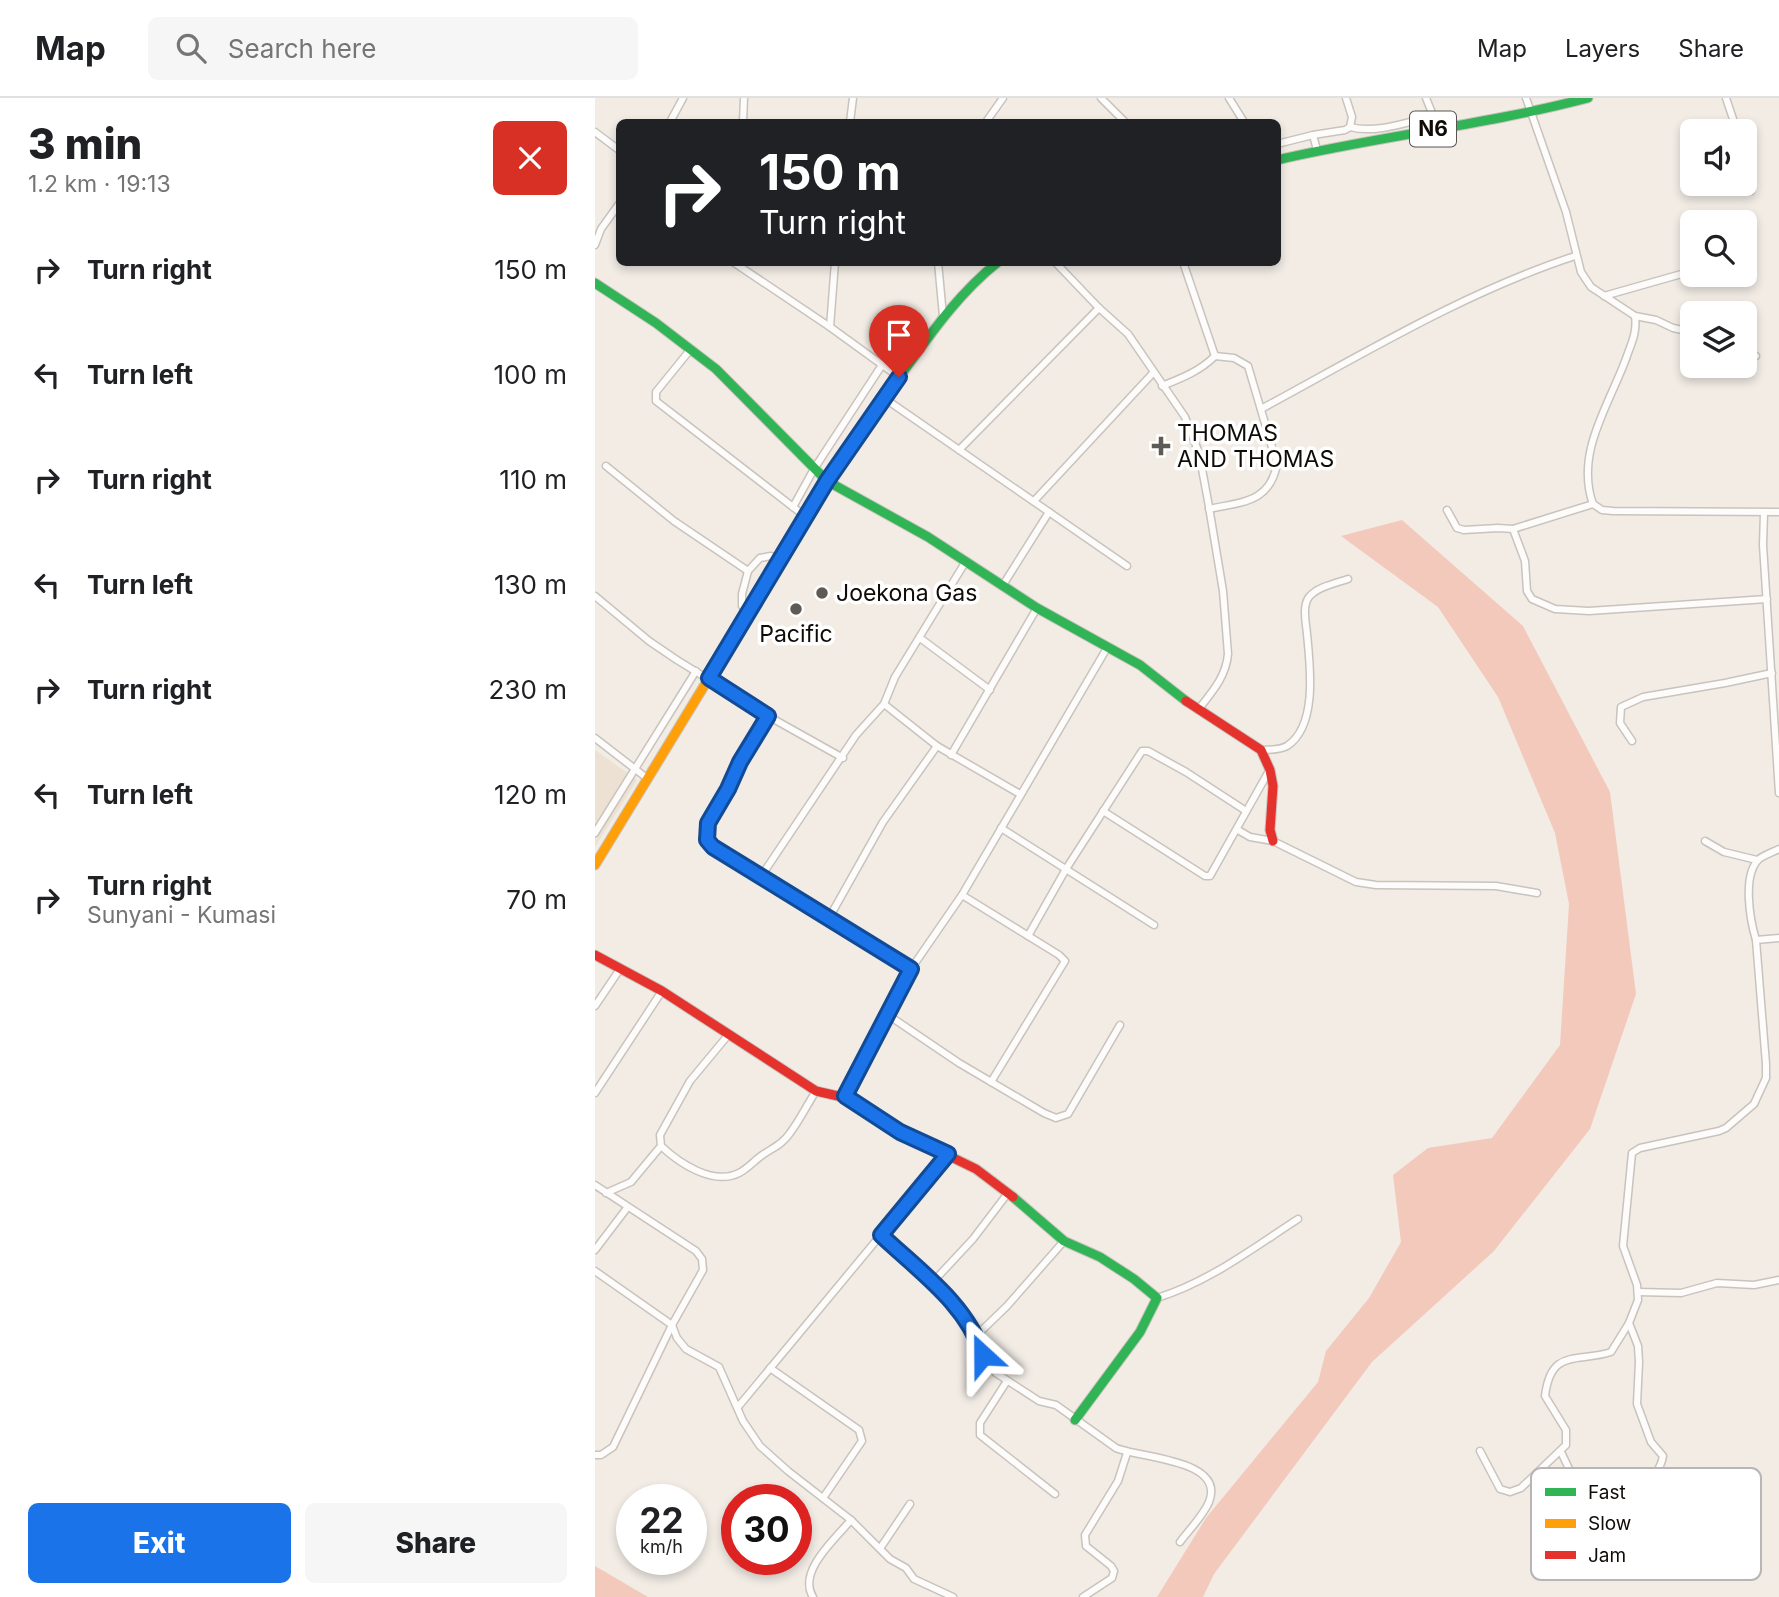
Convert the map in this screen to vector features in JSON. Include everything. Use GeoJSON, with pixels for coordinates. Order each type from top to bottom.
{"type":"FeatureCollection","features":[{"type":"Feature","properties":{"kind":"street"},"geometry":{"type":"LineString","coordinates":[[672,119],[683,98]]}},
{"type":"Feature","properties":{"kind":"street"},"geometry":{"type":"LineString","coordinates":[[743,119],[744,98]]}},
{"type":"Feature","properties":{"kind":"street"},"geometry":{"type":"LineString","coordinates":[[851,119],[853,98]]}},
{"type":"Feature","properties":{"kind":"street"},"geometry":{"type":"LineString","coordinates":[[988,119],[1003,98]]}},
{"type":"Feature","properties":{"kind":"street"},"geometry":{"type":"LineString","coordinates":[[1101,98],[1122,119]]}},
{"type":"Feature","properties":{"kind":"street"},"geometry":{"type":"LineString","coordinates":[[1229,98],[1242,119]]}},
{"type":"Feature","properties":{"kind":"street"},"geometry":{"type":"LineString","coordinates":[[1346,98],[1352,117],[1350,127]]}},
{"type":"Feature","properties":{"kind":"street"},"geometry":{"type":"LineString","coordinates":[[1426,98],[1438,128]]}},
{"type":"Feature","properties":{"kind":"street"},"geometry":{"type":"LineString","coordinates":[[1526,98],[1566,212],[1581,272],[1591,287],[1635,316],[1656,320],[1680,329]]}},
{"type":"Feature","properties":{"kind":"street","name":"N6"},"geometry":{"type":"LineString","coordinates":[[1281,159],[1588,98]]}},
{"type":"Feature","properties":{"kind":"street"},"geometry":{"type":"LineString","coordinates":[[1726,98],[1733,119]]}},
{"type":"Feature","properties":{"kind":"street"},"geometry":{"type":"LineString","coordinates":[[1281,143],[1350,127],[1369,129],[1433,116]]}},
{"type":"Feature","properties":{"kind":"street"},"geometry":{"type":"LineString","coordinates":[[595,132],[616,148]]}},
{"type":"Feature","properties":{"kind":"street"},"geometry":{"type":"LineString","coordinates":[[1313,135],[1317,150]]}},
{"type":"Feature","properties":{"kind":"street"},"geometry":{"type":"LineString","coordinates":[[595,245],[601,229],[616,208]]}},
{"type":"Feature","properties":{"kind":"street"},"geometry":{"type":"LineString","coordinates":[[1261,409],[1481,292],[1536,268],[1575,256]]}},
{"type":"Feature","properties":{"kind":"street"},"geometry":{"type":"LineString","coordinates":[[739,266],[899,377]]}},
{"type":"Feature","properties":{"kind":"street"},"geometry":{"type":"LineString","coordinates":[[829,327],[835,266]]}},
{"type":"Feature","properties":{"kind":"street"},"geometry":{"type":"LineString","coordinates":[[938,266],[943,316]]}},
{"type":"Feature","properties":{"kind":"street"},"geometry":{"type":"LineString","coordinates":[[595,865],[827,481],[943,316],[975,280],[993,266]]}},
{"type":"Feature","properties":{"kind":"street"},"geometry":{"type":"LineString","coordinates":[[1059,266],[1128,334],[1185,417],[1199,453],[1224,604],[1228,654],[1227,667],[1220,681],[1198,710]]}},
{"type":"Feature","properties":{"kind":"street"},"geometry":{"type":"LineString","coordinates":[[1183,266],[1215,356]]}},
{"type":"Feature","properties":{"kind":"street"},"geometry":{"type":"LineString","coordinates":[[1604,296],[1680,274]]}},
{"type":"Feature","properties":{"kind":"street"},"geometry":{"type":"LineString","coordinates":[[595,283],[656,323],[716,369],[827,481],[909,525],[1037,608],[1140,665],[1198,710],[1261,750],[1270,770],[1273,786],[1270,830],[1273,841]]}},
{"type":"Feature","properties":{"kind":"street"},"geometry":{"type":"LineString","coordinates":[[960,450],[1099,307]]}},
{"type":"Feature","properties":{"kind":"street"},"geometry":{"type":"LineString","coordinates":[[1635,316],[1637,327],[1622,373],[1609,398],[1594,441],[1588,473],[1593,504],[1602,510],[1613,511],[1779,512]]}},
{"type":"Feature","properties":{"kind":"street"},"geometry":{"type":"LineString","coordinates":[[690,350],[656,393],[656,401],[806,517]]}},
{"type":"Feature","properties":{"kind":"street"},"geometry":{"type":"LineString","coordinates":[[1162,386],[1198,370],[1215,356],[1234,358],[1248,366],[1277,464],[1275,473],[1266,492],[1252,499],[1209,509]]}},
{"type":"Feature","properties":{"kind":"street"},"geometry":{"type":"LineString","coordinates":[[793,507],[814,469],[882,365]]}},
{"type":"Feature","properties":{"kind":"street"},"geometry":{"type":"LineString","coordinates":[[1034,501],[1153,373]]}},
{"type":"Feature","properties":{"kind":"street"},"geometry":{"type":"LineString","coordinates":[[884,398],[1127,566]]}},
{"type":"Feature","properties":{"kind":"street"},"geometry":{"type":"LineString","coordinates":[[606,466],[674,520],[748,572]]}},
{"type":"Feature","properties":{"kind":"street"},"geometry":{"type":"LineString","coordinates":[[1447,510],[1457,528],[1513,529],[1593,504]]}},
{"type":"Feature","properties":{"kind":"street"},"geometry":{"type":"LineString","coordinates":[[1003,585],[1049,512]]}},
{"type":"Feature","properties":{"kind":"street"},"geometry":{"type":"LineString","coordinates":[[1763,513],[1779,793]]}},
{"type":"Feature","properties":{"kind":"street"},"geometry":{"type":"LineString","coordinates":[[1513,529],[1525,561],[1527,591],[1532,599],[1555,609],[1589,611],[1767,599]]}},
{"type":"Feature","properties":{"kind":"street"},"geometry":{"type":"LineString","coordinates":[[748,613],[742,606],[742,594],[748,572],[760,558],[765,556],[780,559]]}},
{"type":"Feature","properties":{"kind":"street"},"geometry":{"type":"LineString","coordinates":[[762,875],[856,735],[884,704],[895,677],[966,561]]}},
{"type":"Feature","properties":{"kind":"street"},"geometry":{"type":"LineString","coordinates":[[1261,750],[1287,746],[1298,735],[1305,718],[1310,697],[1305,614],[1307,600],[1311,594],[1348,579]]}},
{"type":"Feature","properties":{"kind":"street"},"geometry":{"type":"LineString","coordinates":[[595,596],[649,641],[768,716],[843,758]]}},
{"type":"Feature","properties":{"kind":"street"},"geometry":{"type":"LineString","coordinates":[[951,755],[1037,608]]}},
{"type":"Feature","properties":{"kind":"street"},"geometry":{"type":"LineString","coordinates":[[919,638],[990,690]]}},
{"type":"Feature","properties":{"kind":"street"},"geometry":{"type":"LineString","coordinates":[[845,1096],[911,969],[962,895],[1107,648]]}},
{"type":"Feature","properties":{"kind":"street"},"geometry":{"type":"LineString","coordinates":[[595,833],[696,671]]}},
{"type":"Feature","properties":{"kind":"street"},"geometry":{"type":"LineString","coordinates":[[1632,741],[1620,723],[1621,708],[1631,701],[1643,696],[1725,684],[1772,673]]}},
{"type":"Feature","properties":{"kind":"street"},"geometry":{"type":"LineString","coordinates":[[884,704],[937,746],[1020,794]]}},
{"type":"Feature","properties":{"kind":"street"},"geometry":{"type":"LineString","coordinates":[[768,716],[708,823],[707,840],[713,847],[911,969]]}},
{"type":"Feature","properties":{"kind":"street"},"geometry":{"type":"LineString","coordinates":[[595,738],[648,779]]}},
{"type":"Feature","properties":{"kind":"street"},"geometry":{"type":"LineString","coordinates":[[829,918],[883,822],[937,746]]}},
{"type":"Feature","properties":{"kind":"street"},"geometry":{"type":"LineString","coordinates":[[1028,936],[1066,869],[1142,751],[1148,751],[1186,772],[1246,811]]}},
{"type":"Feature","properties":{"kind":"street"},"geometry":{"type":"LineString","coordinates":[[1104,811],[1205,876],[1210,876],[1270,770]]}},
{"type":"Feature","properties":{"kind":"street"},"geometry":{"type":"LineString","coordinates":[[1002,828],[1154,925]]}},
{"type":"Feature","properties":{"kind":"street"},"geometry":{"type":"LineString","coordinates":[[1238,830],[1250,837],[1273,841],[1356,882],[1376,885],[1496,886],[1537,892]]}},
{"type":"Feature","properties":{"kind":"street"},"geometry":{"type":"LineString","coordinates":[[1705,841],[1724,852],[1757,860],[1779,849]]}},
{"type":"Feature","properties":{"kind":"street"},"geometry":{"type":"LineString","coordinates":[[1543,1468],[1566,1445],[1566,1430],[1545,1396],[1554,1370],[1562,1361],[1611,1353],[1629,1323],[1638,1300],[1638,1292],[1623,1246],[1632,1153],[1640,1148],[1726,1128],[1753,1104],[1766,1078],[1756,940],[1749,911],[1751,874],[1757,860]]}},
{"type":"Feature","properties":{"kind":"street"},"geometry":{"type":"LineString","coordinates":[[962,895],[1059,955],[1064,964],[991,1082]]}},
{"type":"Feature","properties":{"kind":"street"},"geometry":{"type":"LineString","coordinates":[[1756,940],[1779,938]]}},
{"type":"Feature","properties":{"kind":"street"},"geometry":{"type":"LineString","coordinates":[[595,955],[662,991],[816,1091],[845,1096],[900,1132],[976,1169],[1064,1241],[1100,1257],[1157,1298]]}},
{"type":"Feature","properties":{"kind":"street"},"geometry":{"type":"LineString","coordinates":[[595,1006],[620,969]]}},
{"type":"Feature","properties":{"kind":"street"},"geometry":{"type":"LineString","coordinates":[[595,1093],[662,991]]}},
{"type":"Feature","properties":{"kind":"street"},"geometry":{"type":"LineString","coordinates":[[888,1015],[991,1082],[1044,1114],[1056,1118],[1067,1114],[1120,1025]]}},
{"type":"Feature","properties":{"kind":"street"},"geometry":{"type":"LineString","coordinates":[[729,1034],[690,1081],[660,1135],[661,1146],[671,1155],[706,1175],[739,1173],[765,1153],[778,1147],[792,1132],[816,1091]]}},
{"type":"Feature","properties":{"kind":"street"},"geometry":{"type":"LineString","coordinates":[[606,1193],[631,1182],[661,1146]]}},
{"type":"Feature","properties":{"kind":"street"},"geometry":{"type":"LineString","coordinates":[[738,1407],[948,1154]]}},
{"type":"Feature","properties":{"kind":"street"},"geometry":{"type":"LineString","coordinates":[[595,1185],[696,1251],[702,1259],[703,1270],[672,1325],[613,1447],[601,1455],[595,1455]]}},
{"type":"Feature","properties":{"kind":"street"},"geometry":{"type":"LineString","coordinates":[[932,1283],[972,1240],[1009,1194]]}},
{"type":"Feature","properties":{"kind":"street"},"geometry":{"type":"LineString","coordinates":[[595,1250],[627,1208]]}},
{"type":"Feature","properties":{"kind":"street"},"geometry":{"type":"LineString","coordinates":[[1075,1420],[1140,1332],[1157,1298],[1188,1287],[1298,1219]]}},
{"type":"Feature","properties":{"kind":"street"},"geometry":{"type":"LineString","coordinates":[[881,1235],[958,1308],[976,1336],[989,1364],[1007,1381],[1039,1401],[1056,1405],[1116,1448],[1127,1453],[1194,1467],[1205,1477],[1210,1490],[1210,1500],[1180,1542]]}},
{"type":"Feature","properties":{"kind":"street"},"geometry":{"type":"LineString","coordinates":[[976,1336],[1007,1306],[1064,1241]]}},
{"type":"Feature","properties":{"kind":"street"},"geometry":{"type":"LineString","coordinates":[[595,1271],[672,1325],[677,1338],[686,1349],[719,1367],[743,1421],[760,1446],[851,1520],[880,1546],[890,1559],[906,1569],[915,1579],[953,1597]]}},
{"type":"Feature","properties":{"kind":"street"},"geometry":{"type":"LineString","coordinates":[[1638,1292],[1681,1293],[1717,1283],[1754,1285],[1779,1280]]}},
{"type":"Feature","properties":{"kind":"street"},"geometry":{"type":"LineString","coordinates":[[1629,1323],[1638,1354],[1640,1376],[1637,1404],[1651,1442],[1663,1456],[1660,1468]]}},
{"type":"Feature","properties":{"kind":"street"},"geometry":{"type":"LineString","coordinates":[[770,1368],[861,1434],[862,1441],[823,1498]]}},
{"type":"Feature","properties":{"kind":"street"},"geometry":{"type":"LineString","coordinates":[[1007,1381],[980,1423],[979,1435],[1055,1494]]}},
{"type":"Feature","properties":{"kind":"street"},"geometry":{"type":"LineString","coordinates":[[1481,1451],[1500,1489],[1510,1492],[1521,1488],[1531,1479]]}},
{"type":"Feature","properties":{"kind":"street"},"geometry":{"type":"LineString","coordinates":[[1561,1452],[1569,1468]]}},
{"type":"Feature","properties":{"kind":"street"},"geometry":{"type":"LineString","coordinates":[[1083,1597],[1112,1578],[1114,1571],[1111,1566],[1086,1546],[1085,1535],[1118,1481],[1127,1453]]}},
{"type":"Feature","properties":{"kind":"street"},"geometry":{"type":"LineString","coordinates":[[880,1546],[910,1504]]}},
{"type":"Feature","properties":{"kind":"street"},"geometry":{"type":"LineString","coordinates":[[813,1597],[807,1587],[807,1577],[851,1520]]}},
{"type":"Feature","properties":{"kind":"shaded area"},"geometry":{"type":"Polygon","coordinates":[[[1402,520],[1523,626],[1610,792],[1636,994],[1590,1129],[1494,1251],[1372,1362],[1214,1574],[1203,1597],[1157,1597],[1206,1518],[1318,1382],[1326,1351],[1369,1298],[1401,1242],[1393,1175],[1428,1148],[1492,1138],[1560,1045],[1569,904],[1555,833],[1498,697],[1438,607],[1341,536],[1402,520]]]}},
{"type":"Feature","properties":{"kind":"shaded area"},"geometry":{"type":"Polygon","coordinates":[[[595,750],[637,780],[595,847],[595,750]]]}},
{"type":"Feature","properties":{"kind":"shaded area"},"geometry":{"type":"Polygon","coordinates":[[[595,1566],[648,1597],[595,1597],[595,1566]]]}},
{"type":"Feature","properties":{"kind":"traffic: fast"},"geometry":{"type":"LineString","coordinates":[[1281,159],[1510,116],[1588,98]]}},
{"type":"Feature","properties":{"kind":"traffic: fast"},"geometry":{"type":"LineString","coordinates":[[807,517],[853,444],[925,342],[958,300],[993,266]]}},
{"type":"Feature","properties":{"kind":"traffic: fast"},"geometry":{"type":"LineString","coordinates":[[595,283],[656,323],[716,369],[827,481],[928,537],[1037,608],[1140,665],[1186,701]]}},
{"type":"Feature","properties":{"kind":"traffic: fast"},"geometry":{"type":"LineString","coordinates":[[1013,1197],[1064,1241],[1100,1257],[1157,1298],[1140,1332],[1075,1420]]}},
{"type":"Feature","properties":{"kind":"traffic: slow"},"geometry":{"type":"LineString","coordinates":[[595,865],[807,517]]}},
{"type":"Feature","properties":{"kind":"traffic: jam"},"geometry":{"type":"LineString","coordinates":[[1186,701],[1261,750],[1270,770],[1273,786],[1270,830],[1273,841]]}},
{"type":"Feature","properties":{"kind":"traffic: jam"},"geometry":{"type":"LineString","coordinates":[[595,955],[662,991],[816,1091],[851,1099],[900,1132],[976,1169],[1013,1197]]}},
{"type":"Feature","properties":{"kind":"place","name":"THOMAS AND THOMAS"},"geometry":{"type":"Point","coordinates":[1161,446]}},
{"type":"Feature","properties":{"kind":"place","name":"Joekona Gas"},"geometry":{"type":"Point","coordinates":[822,593]}},
{"type":"Feature","properties":{"kind":"place","name":"Pacific"},"geometry":{"type":"Point","coordinates":[796,609]}},
{"type":"Feature","properties":{"kind":"route"},"geometry":{"type":"LineString","coordinates":[[899,377],[827,481],[709,678],[768,716],[740,762],[706,831],[707,840],[713,847],[911,969],[845,1096],[900,1132],[948,1154],[881,1235],[958,1308],[975,1333],[983,1355]]}}]}
